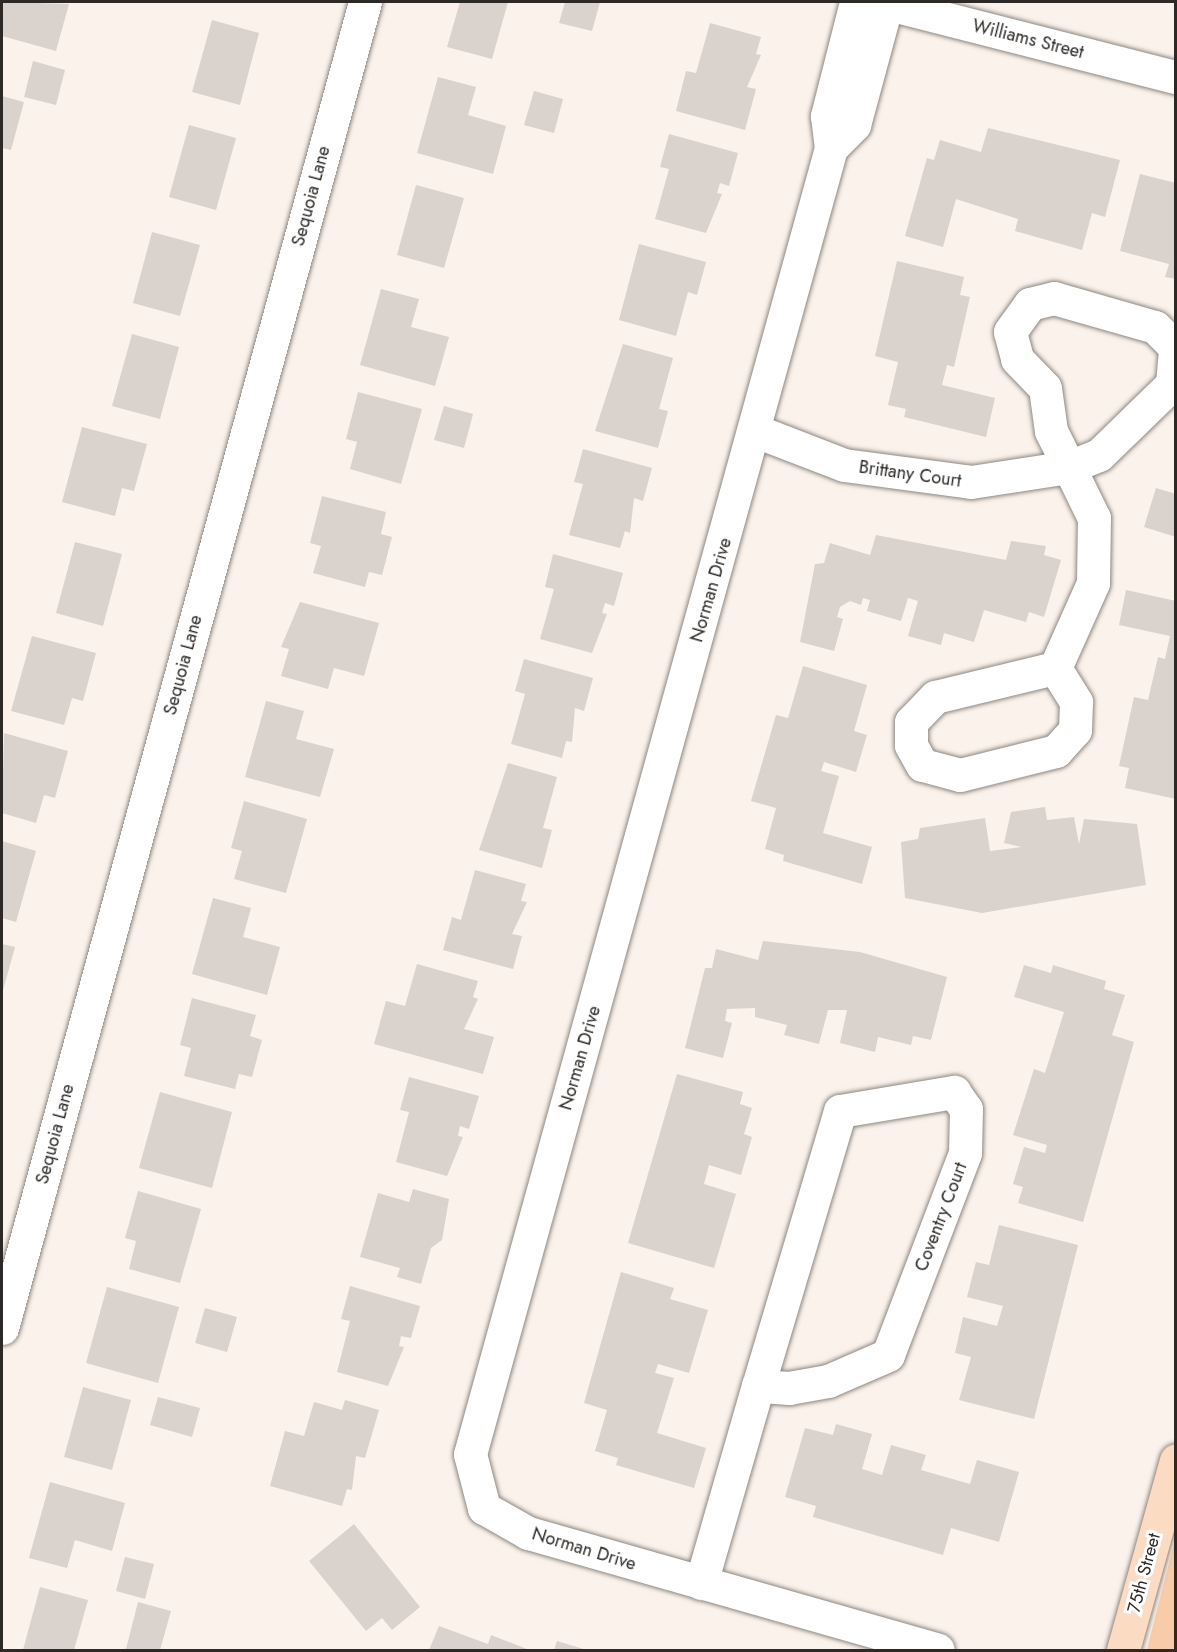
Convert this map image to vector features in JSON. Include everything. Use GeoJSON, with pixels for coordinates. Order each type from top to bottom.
{"type":"FeatureCollection","features":[{"type":"Feature","properties":{"kind":"main road","name":"75th Street"},"geometry":{"type":"LineString","coordinates":[[1122,1650],[1176,1460]]}},
{"type":"Feature","properties":{"kind":"street","name":"Sequoia Lane"},"geometry":{"type":"LineString","coordinates":[[2,1329],[364,2]]}},
{"type":"Feature","properties":{"kind":"street","name":"Williams Street"},"geometry":{"type":"LineString","coordinates":[[875,2],[1176,77]]}},
{"type":"Feature","properties":{"kind":"street","name":"Norman Drive"},"geometry":{"type":"LineString","coordinates":[[875,2],[854,125],[831,148],[756,431],[470,1454],[484,1508],[528,1533],[938,1650]]}},
{"type":"Feature","properties":{"kind":"street","name":"Brittany Court"},"geometry":{"type":"LineString","coordinates":[[756,431],[844,465],[971,482],[1069,467],[1099,455],[1148,411],[1172,384],[1175,347],[1155,327],[1054,298],[1030,304],[1011,332],[1017,358],[1045,388],[1051,431],[1069,467]]}},
{"type":"Feature","properties":{"kind":"street"},"geometry":{"type":"LineString","coordinates":[[1055,668],[1093,583],[1094,519],[1069,467]]}},
{"type":"Feature","properties":{"kind":"street"},"geometry":{"type":"LineString","coordinates":[[1055,668],[1076,702],[1075,730],[1056,751],[960,775],[922,765],[911,745],[911,723],[935,698],[1055,668]]}},
{"type":"Feature","properties":{"kind":"street","name":"Coventry Court"},"geometry":{"type":"LineString","coordinates":[[701,1583],[758,1386],[840,1111],[954,1092],[966,1108],[965,1153],[888,1355],[828,1381],[789,1388],[758,1386]]}},
{"type":"Feature","properties":{"kind":"shaded area"},"geometry":{"type":"Polygon","coordinates":[[[1175,1540],[1175,1650],[1146,1650],[1147,1649],[1175,1540]]]}},
{"type":"Feature","properties":{"kind":"building"},"geometry":{"type":"Polygon","coordinates":[[[2,2],[69,4],[56,51],[2,36],[2,2]]]}},
{"type":"Feature","properties":{"kind":"building"},"geometry":{"type":"Polygon","coordinates":[[[460,2],[508,2],[492,59],[447,47],[460,2]]]}},
{"type":"Feature","properties":{"kind":"building"},"geometry":{"type":"Polygon","coordinates":[[[565,2],[600,2],[592,31],[559,23],[565,2]]]}},
{"type":"Feature","properties":{"kind":"building"},"geometry":{"type":"Polygon","coordinates":[[[212,20],[259,33],[240,105],[192,92],[212,20]]]}},
{"type":"Feature","properties":{"kind":"building"},"geometry":{"type":"Polygon","coordinates":[[[710,23],[761,37],[756,54],[761,55],[747,87],[756,89],[745,130],[676,111],[686,71],[696,73],[710,23]]]}},
{"type":"Feature","properties":{"kind":"building"},"geometry":{"type":"Polygon","coordinates":[[[33,61],[65,70],[56,105],[24,97],[33,61]]]}},
{"type":"Feature","properties":{"kind":"building"},"geometry":{"type":"Polygon","coordinates":[[[438,77],[476,87],[468,115],[506,126],[493,174],[417,153],[438,77]]]}},
{"type":"Feature","properties":{"kind":"building"},"geometry":{"type":"Polygon","coordinates":[[[534,91],[563,99],[554,133],[524,125],[534,91]]]}},
{"type":"Feature","properties":{"kind":"building"},"geometry":{"type":"Polygon","coordinates":[[[2,96],[24,102],[11,150],[2,148],[2,96]]]}},
{"type":"Feature","properties":{"kind":"building"},"geometry":{"type":"Polygon","coordinates":[[[189,125],[236,138],[216,210],[169,197],[189,125]]]}},
{"type":"Feature","properties":{"kind":"building"},"geometry":{"type":"Polygon","coordinates":[[[988,128],[1120,160],[1105,217],[1092,213],[1082,250],[1015,231],[1018,219],[956,199],[943,247],[905,236],[927,158],[934,160],[940,140],[981,152],[988,128]]]}},
{"type":"Feature","properties":{"kind":"building"},"geometry":{"type":"Polygon","coordinates":[[[669,134],[738,153],[729,186],[720,183],[717,193],[722,194],[706,233],[655,219],[669,169],[660,167],[669,134]]]}},
{"type":"Feature","properties":{"kind":"building"},"geometry":{"type":"Polygon","coordinates":[[[1140,174],[1176,183],[1176,279],[1165,277],[1169,264],[1120,251],[1140,174]]]}},
{"type":"Feature","properties":{"kind":"building"},"geometry":{"type":"Polygon","coordinates":[[[416,185],[464,198],[444,268],[397,255],[416,185]]]}},
{"type":"Feature","properties":{"kind":"building"},"geometry":{"type":"Polygon","coordinates":[[[152,232],[200,245],[180,316],[133,303],[152,232]]]}},
{"type":"Feature","properties":{"kind":"building"},"geometry":{"type":"Polygon","coordinates":[[[639,244],[706,262],[697,295],[688,292],[676,336],[619,320],[639,244]]]}},
{"type":"Feature","properties":{"kind":"building"},"geometry":{"type":"Polygon","coordinates":[[[897,261],[964,277],[960,295],[970,297],[954,367],[947,365],[942,385],[995,398],[986,437],[904,417],[906,409],[888,405],[898,362],[875,356],[897,261]]]}},
{"type":"Feature","properties":{"kind":"building"},"geometry":{"type":"Polygon","coordinates":[[[381,289],[419,299],[411,327],[449,337],[435,386],[360,365],[381,289]]]}},
{"type":"Feature","properties":{"kind":"building"},"geometry":{"type":"Polygon","coordinates":[[[132,334],[179,347],[160,419],[112,406],[132,334]]]}},
{"type":"Feature","properties":{"kind":"building"},"geometry":{"type":"Polygon","coordinates":[[[623,344],[673,358],[659,409],[668,411],[658,448],[595,431],[623,344]]]}},
{"type":"Feature","properties":{"kind":"building"},"geometry":{"type":"Polygon","coordinates":[[[358,392],[422,409],[401,484],[350,469],[357,442],[346,439],[358,392]]]}},
{"type":"Feature","properties":{"kind":"building"},"geometry":{"type":"Polygon","coordinates":[[[444,406],[473,414],[464,448],[434,440],[444,406]]]}},
{"type":"Feature","properties":{"kind":"building"},"geometry":{"type":"Polygon","coordinates":[[[82,427],[147,444],[134,491],[122,488],[115,516],[62,502],[82,427]]]}},
{"type":"Feature","properties":{"kind":"building"},"geometry":{"type":"Polygon","coordinates":[[[583,449],[652,468],[643,501],[634,498],[630,533],[625,531],[620,548],[569,535],[583,484],[574,482],[583,449]]]}},
{"type":"Feature","properties":{"kind":"building"},"geometry":{"type":"Polygon","coordinates":[[[1156,488],[1176,494],[1176,537],[1144,527],[1156,488]]]}},
{"type":"Feature","properties":{"kind":"building"},"geometry":{"type":"Polygon","coordinates":[[[322,496],[386,512],[381,534],[392,537],[382,575],[369,572],[365,587],[313,573],[321,546],[310,543],[322,496]]]}},
{"type":"Feature","properties":{"kind":"building"},"geometry":{"type":"Polygon","coordinates":[[[876,535],[1006,560],[1011,541],[1046,546],[1044,555],[1061,560],[1044,617],[1029,612],[1026,622],[984,610],[974,642],[944,633],[941,645],[908,636],[918,601],[908,598],[901,621],[867,611],[870,600],[863,598],[861,605],[850,601],[840,607],[837,617],[843,619],[834,651],[800,642],[815,564],[824,563],[830,543],[870,555],[876,535]]]}},
{"type":"Feature","properties":{"kind":"building"},"geometry":{"type":"Polygon","coordinates":[[[75,542],[122,554],[103,626],[56,613],[75,542]]]}},
{"type":"Feature","properties":{"kind":"building"},"geometry":{"type":"Polygon","coordinates":[[[553,554],[623,573],[614,606],[605,603],[602,613],[607,614],[592,653],[540,639],[554,589],[545,587],[553,554]]]}},
{"type":"Feature","properties":{"kind":"building"},"geometry":{"type":"Polygon","coordinates":[[[1126,590],[1176,601],[1176,799],[1125,788],[1129,768],[1119,766],[1134,697],[1148,700],[1158,657],[1165,659],[1170,636],[1119,625],[1126,590]]]}},
{"type":"Feature","properties":{"kind":"building"},"geometry":{"type":"Polygon","coordinates":[[[300,602],[379,623],[364,676],[334,668],[328,689],[281,676],[289,649],[281,647],[300,602]]]}},
{"type":"Feature","properties":{"kind":"building"},"geometry":{"type":"Polygon","coordinates":[[[32,636],[96,653],[83,701],[72,698],[64,725],[11,711],[32,636]]]}},
{"type":"Feature","properties":{"kind":"building"},"geometry":{"type":"Polygon","coordinates":[[[524,659],[593,678],[584,711],[575,708],[572,742],[566,741],[562,758],[511,744],[525,694],[515,691],[524,659]]]}},
{"type":"Feature","properties":{"kind":"building"},"geometry":{"type":"Polygon","coordinates":[[[803,666],[867,685],[854,731],[867,735],[856,772],[824,762],[821,771],[839,776],[823,833],[872,847],[862,884],[783,861],[784,855],[765,849],[776,808],[751,801],[776,715],[788,718],[803,666]]]}},
{"type":"Feature","properties":{"kind":"building"},"geometry":{"type":"Polygon","coordinates":[[[266,701],[304,711],[296,739],[334,749],[320,797],[245,777],[266,701]]]}},
{"type":"Feature","properties":{"kind":"building"},"geometry":{"type":"Polygon","coordinates":[[[4,733],[68,751],[55,798],[44,795],[36,823],[2,813],[4,733]]]}},
{"type":"Feature","properties":{"kind":"building"},"geometry":{"type":"Polygon","coordinates":[[[508,763],[557,777],[543,828],[552,830],[542,868],[479,850],[508,763]]]}},
{"type":"Feature","properties":{"kind":"building"},"geometry":{"type":"Polygon","coordinates":[[[244,801],[307,819],[286,893],[234,879],[242,851],[231,848],[244,801]]]}},
{"type":"Feature","properties":{"kind":"building"},"geometry":{"type":"Polygon","coordinates":[[[1045,807],[1047,820],[1074,817],[1079,844],[1084,819],[1137,824],[1146,885],[982,913],[905,898],[901,842],[918,839],[920,828],[985,818],[990,851],[1021,847],[1004,843],[1011,812],[1045,807]]]}},
{"type":"Feature","properties":{"kind":"building"},"geometry":{"type":"Polygon","coordinates":[[[2,841],[36,851],[16,922],[2,918],[2,841]]]}},
{"type":"Feature","properties":{"kind":"building"},"geometry":{"type":"Polygon","coordinates":[[[475,870],[526,884],[521,901],[527,902],[512,934],[522,936],[513,969],[443,950],[452,917],[461,920],[475,870]]]}},
{"type":"Feature","properties":{"kind":"building"},"geometry":{"type":"Polygon","coordinates":[[[213,898],[251,908],[243,937],[280,947],[267,995],[192,974],[213,898]]]}},
{"type":"Feature","properties":{"kind":"building"},"geometry":{"type":"Polygon","coordinates":[[[763,941],[860,952],[947,977],[931,1040],[913,1036],[911,1045],[878,1037],[875,1052],[840,1043],[847,1010],[828,1010],[819,1044],[784,1035],[787,1025],[755,1017],[755,1008],[727,1009],[725,1021],[732,1023],[723,1058],[685,1048],[705,968],[712,968],[716,949],[758,960],[763,941]]]}},
{"type":"Feature","properties":{"kind":"building"},"geometry":{"type":"Polygon","coordinates":[[[2,944],[15,947],[2,994],[2,944]]]}},
{"type":"Feature","properties":{"kind":"building"},"geometry":{"type":"Polygon","coordinates":[[[417,964],[478,981],[473,997],[478,999],[464,1029],[494,1037],[483,1074],[374,1044],[386,1001],[405,1006],[417,964]]]}},
{"type":"Feature","properties":{"kind":"building"},"geometry":{"type":"Polygon","coordinates":[[[1024,965],[1051,973],[1053,965],[1106,981],[1104,989],[1125,995],[1112,1035],[1134,1042],[1083,1222],[1018,1203],[1023,1187],[1013,1184],[1024,1147],[1045,1153],[1047,1145],[1013,1135],[1034,1069],[1045,1073],[1064,1012],[1014,997],[1024,965]]]}},
{"type":"Feature","properties":{"kind":"building"},"geometry":{"type":"Polygon","coordinates":[[[192,998],[256,1015],[250,1036],[262,1040],[252,1077],[239,1074],[235,1089],[184,1076],[191,1048],[180,1045],[192,998]]]}},
{"type":"Feature","properties":{"kind":"building"},"geometry":{"type":"Polygon","coordinates":[[[677,1074],[743,1092],[740,1104],[752,1108],[744,1134],[752,1137],[741,1175],[709,1165],[704,1184],[736,1194],[714,1268],[628,1243],[677,1074]]]}},
{"type":"Feature","properties":{"kind":"building"},"geometry":{"type":"Polygon","coordinates":[[[409,1077],[479,1096],[469,1129],[460,1126],[458,1136],[463,1137],[447,1176],[396,1162],[409,1112],[400,1110],[409,1077]]]}},
{"type":"Feature","properties":{"kind":"building"},"geometry":{"type":"Polygon","coordinates":[[[160,1092],[232,1112],[212,1188],[139,1168],[160,1092]]]}},
{"type":"Feature","properties":{"kind":"building"},"geometry":{"type":"Polygon","coordinates":[[[413,1189],[449,1199],[442,1240],[431,1248],[421,1284],[397,1277],[400,1268],[360,1257],[378,1193],[409,1202],[413,1189]]]}},
{"type":"Feature","properties":{"kind":"building"},"geometry":{"type":"Polygon","coordinates":[[[138,1191],[201,1209],[180,1283],[129,1269],[136,1241],[125,1238],[138,1191]]]}},
{"type":"Feature","properties":{"kind":"building"},"geometry":{"type":"Polygon","coordinates":[[[999,1225],[1078,1245],[1034,1419],[959,1400],[971,1357],[955,1353],[963,1317],[997,1326],[1003,1306],[967,1297],[976,1262],[989,1265],[999,1225]]]}},
{"type":"Feature","properties":{"kind":"building"},"geometry":{"type":"Polygon","coordinates":[[[621,1272],[674,1288],[670,1299],[708,1310],[689,1373],[658,1364],[655,1373],[674,1378],[657,1433],[706,1448],[694,1488],[616,1465],[618,1458],[595,1451],[607,1410],[584,1403],[621,1272]]]}},
{"type":"Feature","properties":{"kind":"building"},"geometry":{"type":"Polygon","coordinates":[[[350,1286],[420,1306],[411,1338],[401,1336],[399,1346],[404,1347],[388,1386],[337,1372],[350,1321],[341,1319],[350,1286]]]}},
{"type":"Feature","properties":{"kind":"building"},"geometry":{"type":"Polygon","coordinates":[[[107,1287],[179,1307],[158,1383],[86,1363],[107,1287]]]}},
{"type":"Feature","properties":{"kind":"building"},"geometry":{"type":"Polygon","coordinates":[[[205,1308],[237,1317],[227,1352],[195,1343],[205,1308]]]}},
{"type":"Feature","properties":{"kind":"building"},"geometry":{"type":"Polygon","coordinates":[[[83,1387],[131,1400],[112,1470],[64,1457],[83,1387]]]}},
{"type":"Feature","properties":{"kind":"building"},"geometry":{"type":"Polygon","coordinates":[[[158,1397],[200,1408],[192,1437],[150,1425],[158,1397]]]}},
{"type":"Feature","properties":{"kind":"building"},"geometry":{"type":"Polygon","coordinates":[[[345,1400],[379,1410],[365,1458],[356,1456],[352,1490],[347,1489],[342,1506],[270,1486],[285,1431],[304,1436],[314,1402],[342,1410],[345,1400]]]}},
{"type":"Feature","properties":{"kind":"building"},"geometry":{"type":"Polygon","coordinates":[[[836,1424],[872,1434],[862,1469],[882,1475],[891,1445],[926,1455],[921,1470],[970,1484],[977,1460],[1019,1472],[999,1542],[951,1528],[943,1555],[813,1517],[816,1506],[785,1497],[805,1428],[833,1435],[836,1424]]]}},
{"type":"Feature","properties":{"kind":"building"},"geometry":{"type":"Polygon","coordinates":[[[50,1482],[125,1503],[112,1551],[75,1540],[67,1568],[29,1558],[50,1482]]]}},
{"type":"Feature","properties":{"kind":"building"},"geometry":{"type":"Polygon","coordinates":[[[354,1524],[420,1607],[392,1630],[382,1618],[366,1631],[309,1561],[354,1524]]]}},
{"type":"Feature","properties":{"kind":"building"},"geometry":{"type":"Polygon","coordinates":[[[125,1557],[154,1564],[145,1599],[116,1591],[125,1557]]]}},
{"type":"Feature","properties":{"kind":"building"},"geometry":{"type":"Polygon","coordinates":[[[40,1587],[88,1600],[74,1650],[23,1650],[40,1587]]]}},
{"type":"Feature","properties":{"kind":"building"},"geometry":{"type":"Polygon","coordinates":[[[138,1602],[171,1611],[160,1650],[126,1649],[138,1602]]]}},
{"type":"Feature","properties":{"kind":"building"},"geometry":{"type":"Polygon","coordinates":[[[439,1626],[488,1644],[491,1635],[527,1649],[429,1650],[439,1626]]]}},
{"type":"Feature","properties":{"kind":"building"},"geometry":{"type":"Polygon","coordinates":[[[557,1641],[587,1650],[554,1650],[557,1641]]]}}]}
